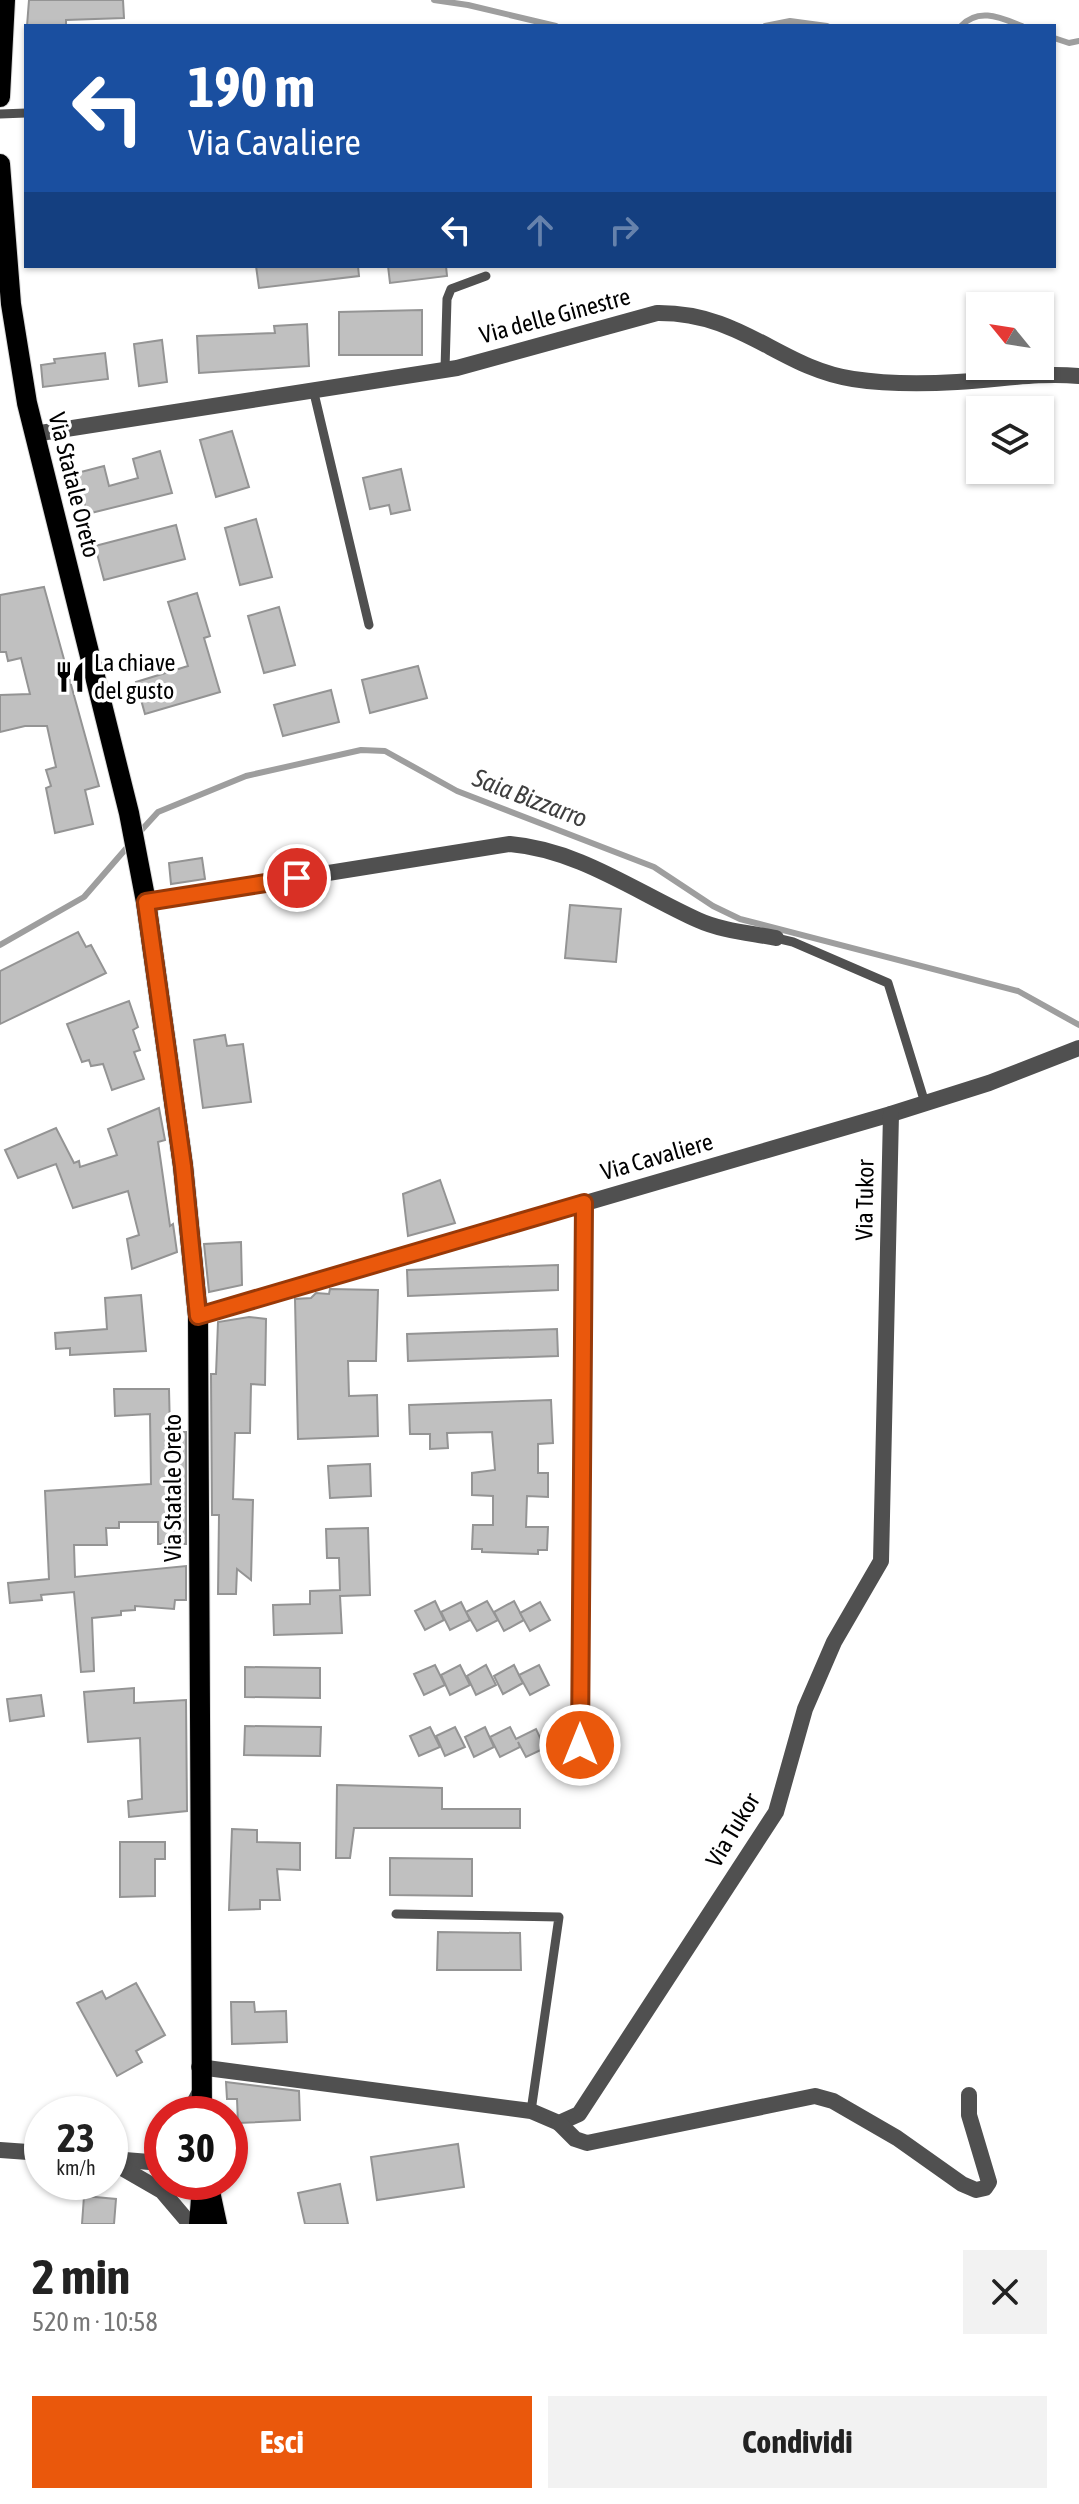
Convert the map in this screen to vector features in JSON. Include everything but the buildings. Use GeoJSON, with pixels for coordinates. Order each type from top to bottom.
{"type":"FeatureCollection","features":[{"type":"Feature","properties":{"kind":"main road"},"geometry":{"type":"LineString","coordinates":[[0,97],[5,0]]}},
{"type":"Feature","properties":{"kind":"main road","name":"Via Statale Oreto"},"geometry":{"type":"LineString","coordinates":[[0,164],[11,304],[34,434],[129,813],[146,902],[183,1166],[198,1316],[201,2096]]}},
{"type":"Feature","properties":{"kind":"main road"},"geometry":{"type":"LineString","coordinates":[[199,2224],[202,2200]]}},
{"type":"Feature","properties":{"kind":"main road"},"geometry":{"type":"LineString","coordinates":[[210,2200],[217,2224]]}},
{"type":"Feature","properties":{"kind":"street","name":"Via delle Ginestre"},"geometry":{"type":"LineString","coordinates":[[34,434],[445,369],[657,313],[684,313],[734,327],[798,360],[848,378],[958,382],[1045,373],[1079,376]]}},
{"type":"Feature","properties":{"kind":"street"},"geometry":{"type":"LineString","coordinates":[[146,902],[510,844],[537,846],[564,855],[700,921],[776,938]]}},
{"type":"Feature","properties":{"kind":"street","name":"Via Cavaliere"},"geometry":{"type":"LineString","coordinates":[[198,1316],[891,1114],[1043,1064],[1079,1048]]}},
{"type":"Feature","properties":{"kind":"street","name":"Via Tukor"},"geometry":{"type":"LineString","coordinates":[[559,2123],[579,2114],[776,1812],[805,1709],[834,1642],[881,1561],[891,1114]]}},
{"type":"Feature","properties":{"kind":"street"},"geometry":{"type":"LineString","coordinates":[[580,1745],[584,1203]]}},
{"type":"Feature","properties":{"kind":"street"},"geometry":{"type":"LineString","coordinates":[[199,2067],[531,2111],[559,2123],[575,2139],[587,2143],[815,2096],[833,2101],[897,2138],[976,2190],[985,2188],[989,2182],[969,2115],[969,2095]]}},
{"type":"Feature","properties":{"kind":"street"},"geometry":{"type":"LineString","coordinates":[[198,2096],[201,2090]]}},
{"type":"Feature","properties":{"kind":"street"},"geometry":{"type":"LineString","coordinates":[[0,2150],[24,2152]]}},
{"type":"Feature","properties":{"kind":"street"},"geometry":{"type":"LineString","coordinates":[[128,2161],[144,2161]]}},
{"type":"Feature","properties":{"kind":"street"},"geometry":{"type":"LineString","coordinates":[[128,2171],[162,2191],[190,2224]]}},
{"type":"Feature","properties":{"kind":"lane"},"geometry":{"type":"LineString","coordinates":[[0,114],[24,113]]}},
{"type":"Feature","properties":{"kind":"lane"},"geometry":{"type":"LineString","coordinates":[[445,369],[447,299],[451,289],[486,276]]}},
{"type":"Feature","properties":{"kind":"lane"},"geometry":{"type":"LineString","coordinates":[[313,389],[369,625]]}},
{"type":"Feature","properties":{"kind":"lane"},"geometry":{"type":"LineString","coordinates":[[776,938],[793,942],[888,983],[925,1103]]}},
{"type":"Feature","properties":{"kind":"lane"},"geometry":{"type":"LineString","coordinates":[[396,1914],[559,1917],[531,2111]]}},
{"type":"Feature","properties":{"kind":"waterway"},"geometry":{"type":"LineString","coordinates":[[434,0],[548,24]]}},
{"type":"Feature","properties":{"kind":"waterway"},"geometry":{"type":"LineString","coordinates":[[963,24],[983,16],[998,17],[1017,24]]}},
{"type":"Feature","properties":{"kind":"waterway"},"geometry":{"type":"LineString","coordinates":[[775,24],[790,21],[812,24]]}},
{"type":"Feature","properties":{"kind":"waterway"},"geometry":{"type":"LineString","coordinates":[[1056,39],[1069,43],[1079,41]]}},
{"type":"Feature","properties":{"kind":"waterway","name":"Saia Bizzarro"},"geometry":{"type":"LineString","coordinates":[[137,835],[158,812],[246,776],[361,750],[385,751],[457,791],[654,867],[713,906],[740,919],[1018,991],[1079,1025]]}},
{"type":"Feature","properties":{"kind":"waterway","name":"Saia Bizzarro"},"geometry":{"type":"LineString","coordinates":[[0,945],[84,897],[130,844]]}},
{"type":"Feature","properties":{"kind":"place","name":"La chiave del gusto"},"geometry":{"type":"Point","coordinates":[70,677]}},
{"type":"Feature","properties":{"kind":"route"},"geometry":{"type":"LineString","coordinates":[[297,878],[146,902],[183,1166],[198,1316],[584,1203],[580,1745]]}}]}
